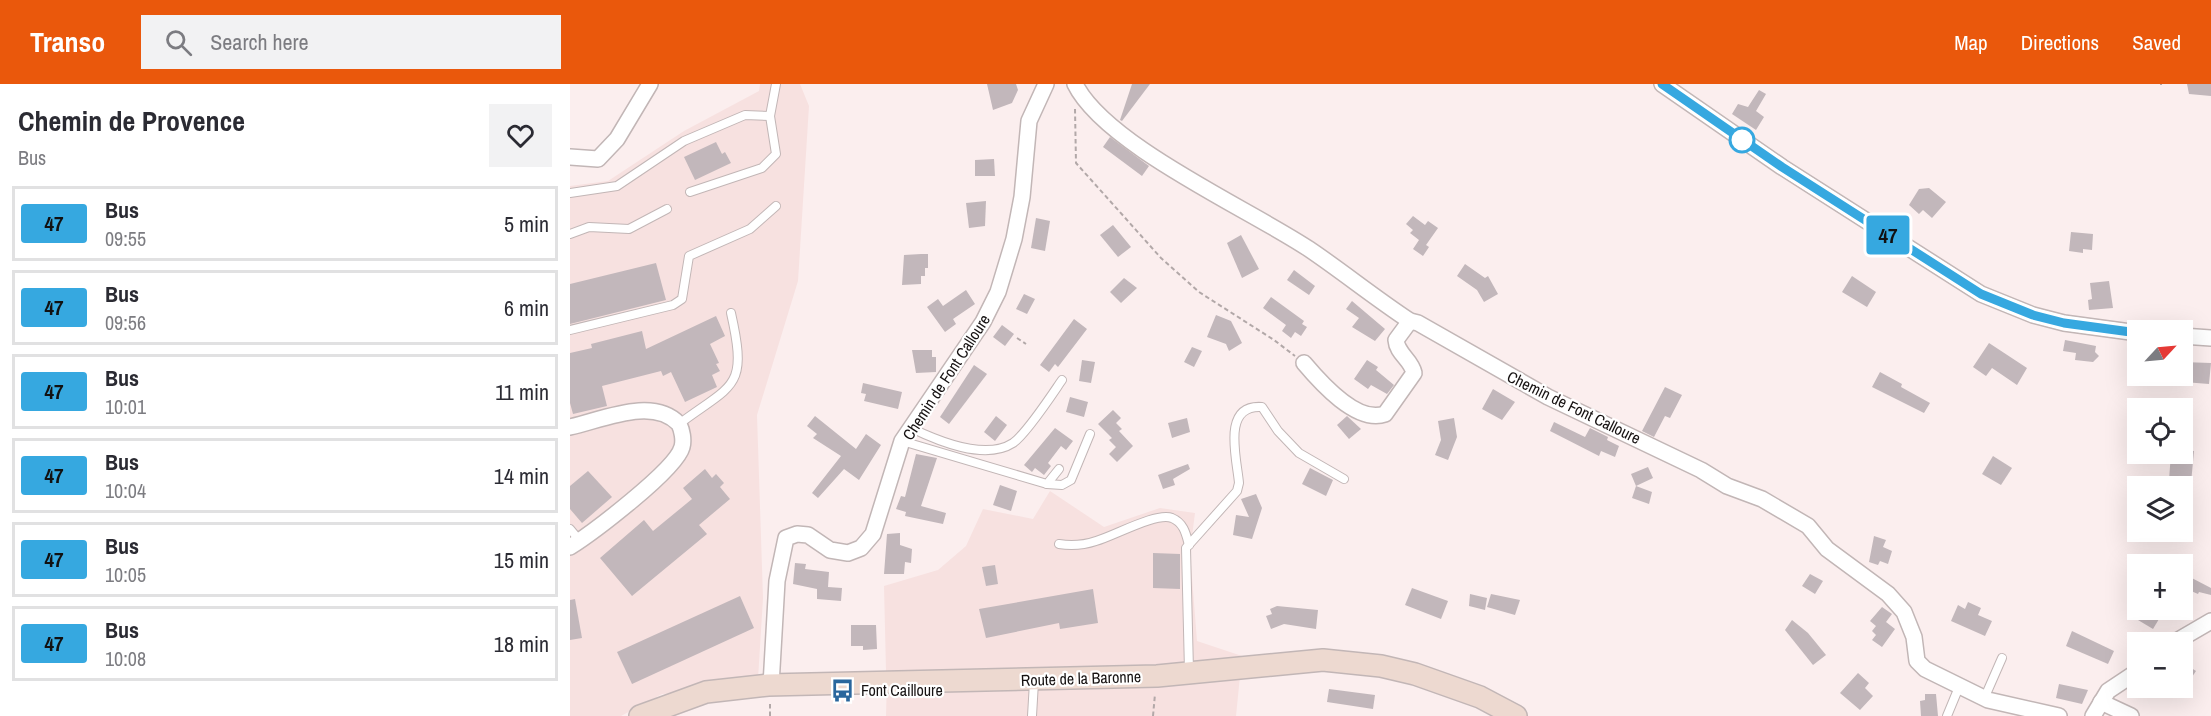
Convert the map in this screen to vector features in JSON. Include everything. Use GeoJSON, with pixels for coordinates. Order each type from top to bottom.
{"type":"FeatureCollection","features":[{"type":"Feature","properties":{"kind":"main road","name":"Route de la Baronne"},"geometry":{"type":"LineString","coordinates":[[640,716],[706,692],[771,685],[1158,676],[1313,660],[1350,662],[1392,669],[1442,682],[1480,697],[1516,716]]}},
{"type":"Feature","properties":{"kind":"street"},"geometry":{"type":"LineString","coordinates":[[570,157],[598,159],[617,139],[650,84]]}},
{"type":"Feature","properties":{"kind":"street","name":"Chemin de Font Calloure"},"geometry":{"type":"LineString","coordinates":[[771,685],[777,581],[786,538],[797,534],[808,535],[830,550],[849,553],[861,548],[876,527],[906,434],[983,322],[998,292],[1014,239],[1022,197],[1029,121],[1046,84]]}},
{"type":"Feature","properties":{"kind":"street"},"geometry":{"type":"LineString","coordinates":[[1662,84],[1782,167],[1981,294],[2054,320],[2127,331]]}},
{"type":"Feature","properties":{"kind":"street","name":"Chemin de Font Calloure"},"geometry":{"type":"LineString","coordinates":[[1077,89],[1119,132],[1307,248],[1410,321],[1548,397],[1701,470],[1727,486],[1762,499],[1808,526],[1827,549],[1888,594],[1904,612],[1911,627],[1917,661],[1931,673],[1984,699],[2059,716]]}},
{"type":"Feature","properties":{"kind":"street"},"geometry":{"type":"LineString","coordinates":[[1304,363],[1341,401],[1364,414],[1377,417],[1385,414],[1414,373],[1410,363],[1396,348],[1396,340],[1410,321]]}},
{"type":"Feature","properties":{"kind":"street"},"geometry":{"type":"LineString","coordinates":[[2193,337],[2211,338]]}},
{"type":"Feature","properties":{"kind":"street"},"geometry":{"type":"LineString","coordinates":[[570,427],[643,410],[660,412],[679,424],[682,447],[675,460],[650,485],[573,539]]}},
{"type":"Feature","properties":{"kind":"street"},"geometry":{"type":"LineString","coordinates":[[2192,632],[2211,621]]}},
{"type":"Feature","properties":{"kind":"street"},"geometry":{"type":"LineString","coordinates":[[2093,716],[2108,691],[2127,678]]}},
{"type":"Feature","properties":{"kind":"street"},"geometry":{"type":"LineString","coordinates":[[2101,702],[2131,716]]}},
{"type":"Feature","properties":{"kind":"lane"},"geometry":{"type":"LineString","coordinates":[[690,192],[762,168],[776,154],[770,116],[776,84]]}},
{"type":"Feature","properties":{"kind":"lane"},"geometry":{"type":"LineString","coordinates":[[570,193],[618,186],[684,141],[746,115],[770,116]]}},
{"type":"Feature","properties":{"kind":"lane"},"geometry":{"type":"LineString","coordinates":[[570,330],[673,305],[682,299],[689,256],[750,229],[776,206]]}},
{"type":"Feature","properties":{"kind":"lane"},"geometry":{"type":"LineString","coordinates":[[570,234],[589,227],[628,230],[667,209]]}},
{"type":"Feature","properties":{"kind":"lane"},"geometry":{"type":"LineString","coordinates":[[679,424],[722,396],[733,383],[738,366],[738,343],[731,313]]}},
{"type":"Feature","properties":{"kind":"lane"},"geometry":{"type":"LineString","coordinates":[[906,434],[975,449],[997,449],[1017,439],[1062,380]]}},
{"type":"Feature","properties":{"kind":"lane"},"geometry":{"type":"LineString","coordinates":[[1189,673],[1186,548],[1237,491],[1239,483],[1233,427],[1237,418],[1245,412],[1262,407],[1278,431],[1299,453],[1344,479]]}},
{"type":"Feature","properties":{"kind":"lane"},"geometry":{"type":"LineString","coordinates":[[906,434],[994,471],[1047,484],[1062,485],[1071,480],[1090,434]]}},
{"type":"Feature","properties":{"kind":"lane"},"geometry":{"type":"LineString","coordinates":[[1047,484],[1059,469]]}},
{"type":"Feature","properties":{"kind":"lane"},"geometry":{"type":"LineString","coordinates":[[1059,544],[1095,542],[1155,519],[1171,518],[1184,527],[1189,545]]}},
{"type":"Feature","properties":{"kind":"lane"},"geometry":{"type":"LineString","coordinates":[[1984,699],[2002,658]]}},
{"type":"Feature","properties":{"kind":"lane"},"geometry":{"type":"LineString","coordinates":[[1032,716],[1034,679]]}},
{"type":"Feature","properties":{"kind":"lane"},"geometry":{"type":"LineString","coordinates":[[1947,716],[1959,687]]}},
{"type":"Feature","properties":{"kind":"path"},"geometry":{"type":"LineString","coordinates":[[1077,89],[1073,142],[1076,163],[1161,258],[1199,292],[1275,340],[1304,363]]}},
{"type":"Feature","properties":{"kind":"path"},"geometry":{"type":"LineString","coordinates":[[1017,338],[1026,344]]}},
{"type":"Feature","properties":{"kind":"path"},"geometry":{"type":"LineString","coordinates":[[1153,716],[1158,676]]}},
{"type":"Feature","properties":{"kind":"shaded area"},"geometry":{"type":"Polygon","coordinates":[[[760,84],[800,84],[809,106],[798,281],[757,415],[763,598],[758,679],[886,671],[884,586],[938,570],[966,546],[983,509],[1033,519],[1050,491],[1104,527],[1160,508],[1195,513],[1190,552],[1197,641],[1242,656],[1236,716],[886,716],[887,679],[662,694],[621,716],[570,716],[570,186],[608,181],[684,131],[759,91],[760,84]]]}},
{"type":"Feature","properties":{"kind":"building"},"geometry":{"type":"Polygon","coordinates":[[[987,84],[1016,84],[1018,90],[1012,103],[993,110],[987,84]]]}},
{"type":"Feature","properties":{"kind":"building"},"geometry":{"type":"Polygon","coordinates":[[[1132,84],[1150,84],[1122,121],[1120,120],[1132,84]]]}},
{"type":"Feature","properties":{"kind":"building"},"geometry":{"type":"Polygon","coordinates":[[[2187,84],[2211,84],[2211,96],[2189,94],[2187,84]]]}},
{"type":"Feature","properties":{"kind":"building"},"geometry":{"type":"Polygon","coordinates":[[[1759,90],[1766,94],[1756,111],[1764,117],[1756,130],[1732,114],[1738,104],[1748,107],[1759,90]]]}},
{"type":"Feature","properties":{"kind":"building"},"geometry":{"type":"Polygon","coordinates":[[[1110,137],[1149,166],[1142,176],[1103,147],[1110,137]]]}},
{"type":"Feature","properties":{"kind":"building"},"geometry":{"type":"Polygon","coordinates":[[[716,142],[722,154],[725,152],[731,163],[695,180],[684,157],[716,142]]]}},
{"type":"Feature","properties":{"kind":"building"},"geometry":{"type":"Polygon","coordinates":[[[994,159],[995,176],[975,176],[975,160],[994,159]]]}},
{"type":"Feature","properties":{"kind":"building"},"geometry":{"type":"Polygon","coordinates":[[[1929,188],[1946,202],[1932,218],[1923,210],[1919,214],[1909,205],[1919,189],[1929,188]]]}},
{"type":"Feature","properties":{"kind":"building"},"geometry":{"type":"Polygon","coordinates":[[[986,201],[985,226],[969,228],[966,203],[986,201]]]}},
{"type":"Feature","properties":{"kind":"building"},"geometry":{"type":"Polygon","coordinates":[[[1413,216],[1425,225],[1428,221],[1438,228],[1426,245],[1429,247],[1423,256],[1413,249],[1419,240],[1410,233],[1413,230],[1406,224],[1413,216]]]}},
{"type":"Feature","properties":{"kind":"building"},"geometry":{"type":"Polygon","coordinates":[[[1036,218],[1050,221],[1045,251],[1031,248],[1036,218]]]}},
{"type":"Feature","properties":{"kind":"building"},"geometry":{"type":"Polygon","coordinates":[[[1113,225],[1131,247],[1118,257],[1100,235],[1113,225]]]}},
{"type":"Feature","properties":{"kind":"building"},"geometry":{"type":"Polygon","coordinates":[[[2071,232],[2093,234],[2092,250],[2083,249],[2083,253],[2069,251],[2071,232]]]}},
{"type":"Feature","properties":{"kind":"building"},"geometry":{"type":"Polygon","coordinates":[[[1241,235],[1259,269],[1242,278],[1227,243],[1241,235]]]}},
{"type":"Feature","properties":{"kind":"building"},"geometry":{"type":"Polygon","coordinates":[[[928,254],[928,268],[925,268],[925,276],[921,276],[921,284],[902,285],[904,255],[928,254]]]}},
{"type":"Feature","properties":{"kind":"building"},"geometry":{"type":"Polygon","coordinates":[[[656,263],[666,300],[570,324],[570,284],[656,263]]]}},
{"type":"Feature","properties":{"kind":"building"},"geometry":{"type":"Polygon","coordinates":[[[1465,264],[1485,278],[1488,276],[1498,294],[1484,302],[1477,290],[1457,276],[1465,264]]]}},
{"type":"Feature","properties":{"kind":"building"},"geometry":{"type":"Polygon","coordinates":[[[1294,270],[1315,286],[1309,295],[1287,280],[1294,270]]]}},
{"type":"Feature","properties":{"kind":"building"},"geometry":{"type":"Polygon","coordinates":[[[1852,276],[1876,292],[1867,307],[1842,292],[1852,276]]]}},
{"type":"Feature","properties":{"kind":"building"},"geometry":{"type":"Polygon","coordinates":[[[1124,278],[1137,288],[1121,303],[1110,292],[1124,278]]]}},
{"type":"Feature","properties":{"kind":"building"},"geometry":{"type":"Polygon","coordinates":[[[2109,281],[2113,308],[2089,310],[2088,300],[2092,299],[2090,283],[2109,281]]]}},
{"type":"Feature","properties":{"kind":"building"},"geometry":{"type":"Polygon","coordinates":[[[966,290],[975,304],[953,319],[956,324],[945,332],[927,307],[938,299],[943,306],[966,290]]]}},
{"type":"Feature","properties":{"kind":"building"},"geometry":{"type":"Polygon","coordinates":[[[1024,294],[1035,299],[1027,314],[1016,309],[1024,294]]]}},
{"type":"Feature","properties":{"kind":"building"},"geometry":{"type":"Polygon","coordinates":[[[1271,297],[1304,321],[1302,324],[1307,327],[1301,336],[1295,332],[1291,338],[1282,331],[1286,325],[1263,308],[1271,297]]]}},
{"type":"Feature","properties":{"kind":"building"},"geometry":{"type":"Polygon","coordinates":[[[1352,301],[1385,329],[1375,341],[1352,327],[1359,318],[1346,309],[1352,301]]]}},
{"type":"Feature","properties":{"kind":"building"},"geometry":{"type":"Polygon","coordinates":[[[1216,315],[1231,321],[1242,343],[1229,351],[1226,344],[1207,337],[1216,315]]]}},
{"type":"Feature","properties":{"kind":"building"},"geometry":{"type":"Polygon","coordinates":[[[716,316],[725,336],[710,344],[719,363],[716,364],[720,371],[712,375],[717,387],[685,402],[671,372],[663,376],[661,371],[602,386],[607,406],[573,414],[570,403],[570,353],[592,348],[591,344],[642,331],[646,349],[716,316]]]}},
{"type":"Feature","properties":{"kind":"building"},"geometry":{"type":"Polygon","coordinates":[[[1074,319],[1087,329],[1058,367],[1055,364],[1049,372],[1040,365],[1074,319]]]}},
{"type":"Feature","properties":{"kind":"building"},"geometry":{"type":"Polygon","coordinates":[[[1002,325],[1014,334],[1005,346],[993,337],[1002,325]]]}},
{"type":"Feature","properties":{"kind":"building"},"geometry":{"type":"Polygon","coordinates":[[[2065,340],[2096,346],[2095,352],[2099,356],[2093,362],[2075,360],[2076,353],[2063,351],[2065,340]]]}},
{"type":"Feature","properties":{"kind":"building"},"geometry":{"type":"Polygon","coordinates":[[[1989,343],[2027,368],[2017,385],[1992,368],[1986,376],[1973,367],[1989,343]]]}},
{"type":"Feature","properties":{"kind":"building"},"geometry":{"type":"Polygon","coordinates":[[[1192,347],[1202,351],[1194,367],[1184,362],[1192,347]]]}},
{"type":"Feature","properties":{"kind":"building"},"geometry":{"type":"Polygon","coordinates":[[[912,350],[932,350],[932,357],[936,357],[936,372],[916,373],[912,350]]]}},
{"type":"Feature","properties":{"kind":"building"},"geometry":{"type":"Polygon","coordinates":[[[1082,360],[1095,362],[1091,383],[1079,381],[1082,360]]]}},
{"type":"Feature","properties":{"kind":"building"},"geometry":{"type":"Polygon","coordinates":[[[1367,360],[1378,367],[1376,370],[1394,385],[1387,394],[1371,385],[1368,389],[1354,379],[1367,360]]]}},
{"type":"Feature","properties":{"kind":"building"},"geometry":{"type":"Polygon","coordinates":[[[2193,362],[2211,363],[2209,384],[2193,383],[2193,362]]]}},
{"type":"Feature","properties":{"kind":"building"},"geometry":{"type":"Polygon","coordinates":[[[974,365],[987,374],[949,424],[940,417],[974,365]]]}},
{"type":"Feature","properties":{"kind":"building"},"geometry":{"type":"Polygon","coordinates":[[[1880,372],[1930,403],[1924,413],[1872,387],[1880,372]]]}},
{"type":"Feature","properties":{"kind":"building"},"geometry":{"type":"Polygon","coordinates":[[[863,383],[902,392],[898,409],[864,401],[866,394],[861,393],[863,383]]]}},
{"type":"Feature","properties":{"kind":"building"},"geometry":{"type":"Polygon","coordinates":[[[1665,387],[1682,395],[1670,418],[1665,416],[1654,437],[1642,431],[1665,387]]]}},
{"type":"Feature","properties":{"kind":"building"},"geometry":{"type":"Polygon","coordinates":[[[1493,389],[1515,402],[1502,420],[1482,409],[1493,389]]]}},
{"type":"Feature","properties":{"kind":"building"},"geometry":{"type":"Polygon","coordinates":[[[1070,397],[1088,402],[1084,417],[1066,412],[1070,397]]]}},
{"type":"Feature","properties":{"kind":"building"},"geometry":{"type":"Polygon","coordinates":[[[1113,410],[1121,418],[1116,423],[1122,429],[1119,431],[1133,446],[1117,462],[1109,454],[1116,447],[1109,440],[1112,438],[1098,424],[1113,410]]]}},
{"type":"Feature","properties":{"kind":"building"},"geometry":{"type":"Polygon","coordinates":[[[815,416],[856,449],[866,434],[881,445],[859,480],[844,469],[818,498],[812,493],[841,456],[813,438],[817,434],[807,426],[815,416]]]}},
{"type":"Feature","properties":{"kind":"building"},"geometry":{"type":"Polygon","coordinates":[[[996,416],[1007,425],[995,441],[984,432],[996,416]]]}},
{"type":"Feature","properties":{"kind":"building"},"geometry":{"type":"Polygon","coordinates":[[[1347,416],[1361,429],[1349,439],[1337,425],[1347,416]]]}},
{"type":"Feature","properties":{"kind":"building"},"geometry":{"type":"Polygon","coordinates":[[[1187,418],[1190,432],[1172,438],[1168,423],[1187,418]]]}},
{"type":"Feature","properties":{"kind":"building"},"geometry":{"type":"Polygon","coordinates":[[[1454,418],[1457,437],[1448,460],[1435,455],[1441,440],[1438,421],[1454,418]]]}},
{"type":"Feature","properties":{"kind":"building"},"geometry":{"type":"Polygon","coordinates":[[[1554,422],[1585,437],[1590,428],[1608,437],[1607,440],[1619,446],[1615,457],[1601,451],[1599,456],[1550,431],[1554,422]]]}},
{"type":"Feature","properties":{"kind":"building"},"geometry":{"type":"Polygon","coordinates":[[[1055,428],[1073,441],[1066,450],[1061,446],[1048,463],[1051,466],[1044,475],[1035,468],[1032,472],[1024,465],[1055,428]]]}},
{"type":"Feature","properties":{"kind":"building"},"geometry":{"type":"Polygon","coordinates":[[[916,454],[937,458],[921,506],[946,513],[943,524],[905,516],[906,512],[896,509],[901,496],[905,497],[916,454]]]}},
{"type":"Feature","properties":{"kind":"building"},"geometry":{"type":"Polygon","coordinates":[[[1993,456],[2012,468],[2001,485],[1982,474],[1993,456]]]}},
{"type":"Feature","properties":{"kind":"building"},"geometry":{"type":"Polygon","coordinates":[[[1188,464],[1190,469],[1173,479],[1175,485],[1163,489],[1158,475],[1188,464]]]}},
{"type":"Feature","properties":{"kind":"building"},"geometry":{"type":"Polygon","coordinates":[[[2170,464],[2193,464],[2192,476],[2169,476],[2170,464]]]}},
{"type":"Feature","properties":{"kind":"building"},"geometry":{"type":"Polygon","coordinates":[[[1648,467],[1653,478],[1636,486],[1631,474],[1648,467]]]}},
{"type":"Feature","properties":{"kind":"building"},"geometry":{"type":"Polygon","coordinates":[[[1310,468],[1333,480],[1326,496],[1302,484],[1310,468]]]}},
{"type":"Feature","properties":{"kind":"building"},"geometry":{"type":"Polygon","coordinates":[[[705,469],[712,478],[716,474],[724,483],[720,487],[730,499],[699,525],[707,534],[632,596],[600,558],[644,520],[653,531],[692,499],[683,488],[705,469]]]}},
{"type":"Feature","properties":{"kind":"building"},"geometry":{"type":"Polygon","coordinates":[[[588,471],[612,497],[582,523],[570,509],[570,486],[588,471]]]}},
{"type":"Feature","properties":{"kind":"building"},"geometry":{"type":"Polygon","coordinates":[[[1000,485],[1017,491],[1011,511],[993,505],[1000,485]]]}},
{"type":"Feature","properties":{"kind":"building"},"geometry":{"type":"Polygon","coordinates":[[[1636,486],[1652,492],[1649,504],[1632,498],[1636,486]]]}},
{"type":"Feature","properties":{"kind":"building"},"geometry":{"type":"Polygon","coordinates":[[[1256,494],[1262,508],[1252,539],[1233,535],[1236,515],[1249,517],[1241,499],[1256,494]]]}},
{"type":"Feature","properties":{"kind":"building"},"geometry":{"type":"Polygon","coordinates":[[[900,533],[900,545],[912,549],[911,563],[905,562],[904,574],[884,574],[887,534],[900,533]]]}},
{"type":"Feature","properties":{"kind":"building"},"geometry":{"type":"Polygon","coordinates":[[[1874,536],[1886,540],[1883,547],[1892,551],[1888,564],[1880,561],[1878,565],[1869,562],[1874,536]]]}},
{"type":"Feature","properties":{"kind":"building"},"geometry":{"type":"Polygon","coordinates":[[[1153,553],[1180,554],[1180,589],[1153,588],[1153,553]]]}},
{"type":"Feature","properties":{"kind":"building"},"geometry":{"type":"Polygon","coordinates":[[[795,563],[806,564],[805,569],[829,572],[828,587],[842,588],[841,601],[817,599],[817,589],[793,584],[795,563]]]}},
{"type":"Feature","properties":{"kind":"building"},"geometry":{"type":"Polygon","coordinates":[[[995,565],[998,584],[986,586],[982,567],[995,565]]]}},
{"type":"Feature","properties":{"kind":"building"},"geometry":{"type":"Polygon","coordinates":[[[1810,574],[1823,581],[1815,594],[1802,586],[1810,574]]]}},
{"type":"Feature","properties":{"kind":"building"},"geometry":{"type":"Polygon","coordinates":[[[2193,579],[2211,588],[2211,595],[2199,592],[2198,594],[2193,592],[2193,579]]]}},
{"type":"Feature","properties":{"kind":"building"},"geometry":{"type":"Polygon","coordinates":[[[1412,588],[1448,601],[1441,619],[1405,605],[1412,588]]]}},
{"type":"Feature","properties":{"kind":"building"},"geometry":{"type":"Polygon","coordinates":[[[1093,589],[1098,623],[1060,629],[1059,623],[986,638],[979,609],[1093,589]]]}},
{"type":"Feature","properties":{"kind":"building"},"geometry":{"type":"Polygon","coordinates":[[[1470,594],[1487,598],[1485,610],[1469,606],[1470,594]]]}},
{"type":"Feature","properties":{"kind":"building"},"geometry":{"type":"Polygon","coordinates":[[[1491,594],[1520,600],[1515,615],[1487,607],[1491,594]]]}},
{"type":"Feature","properties":{"kind":"building"},"geometry":{"type":"Polygon","coordinates":[[[740,596],[754,628],[632,684],[617,652],[740,596]]]}},
{"type":"Feature","properties":{"kind":"building"},"geometry":{"type":"Polygon","coordinates":[[[575,599],[582,638],[570,640],[570,600],[575,599]]]}},
{"type":"Feature","properties":{"kind":"building"},"geometry":{"type":"Polygon","coordinates":[[[1968,602],[1981,608],[1978,615],[1992,621],[1985,636],[1951,621],[1958,605],[1965,609],[1968,602]]]}},
{"type":"Feature","properties":{"kind":"building"},"geometry":{"type":"Polygon","coordinates":[[[1277,606],[1318,610],[1316,629],[1284,624],[1271,629],[1266,616],[1272,614],[1270,609],[1277,606]]]}},
{"type":"Feature","properties":{"kind":"building"},"geometry":{"type":"Polygon","coordinates":[[[1882,607],[1892,614],[1886,622],[1895,629],[1882,647],[1872,640],[1876,635],[1872,631],[1876,626],[1870,621],[1882,607]]]}},
{"type":"Feature","properties":{"kind":"building"},"geometry":{"type":"Polygon","coordinates":[[[1792,620],[1808,633],[1826,655],[1813,665],[1785,630],[1792,620]]]}},
{"type":"Feature","properties":{"kind":"building"},"geometry":{"type":"Polygon","coordinates":[[[2138,620],[2158,620],[2153,629],[2138,620]]]}},
{"type":"Feature","properties":{"kind":"building"},"geometry":{"type":"Polygon","coordinates":[[[851,625],[876,625],[877,649],[863,650],[863,646],[851,646],[851,625]]]}},
{"type":"Feature","properties":{"kind":"building"},"geometry":{"type":"Polygon","coordinates":[[[2072,631],[2114,651],[2108,664],[2066,646],[2072,631]]]}},
{"type":"Feature","properties":{"kind":"building"},"geometry":{"type":"Polygon","coordinates":[[[1858,673],[1869,683],[1865,688],[1873,696],[1860,710],[1840,693],[1858,673]]]}},
{"type":"Feature","properties":{"kind":"building"},"geometry":{"type":"Polygon","coordinates":[[[2059,684],[2088,690],[2082,704],[2056,698],[2059,684]]]}},
{"type":"Feature","properties":{"kind":"building"},"geometry":{"type":"Polygon","coordinates":[[[1329,689],[1375,695],[1373,709],[1327,702],[1329,689]]]}},
{"type":"Feature","properties":{"kind":"building"},"geometry":{"type":"Polygon","coordinates":[[[1925,694],[1936,694],[1938,716],[1921,716],[1920,701],[1925,700],[1925,694]]]}},
{"type":"Feature","properties":{"kind":"bus line","name":"47"},"geometry":{"type":"LineString","coordinates":[[1662,84],[1782,167],[1981,294],[2033,315],[2064,323],[2127,332]]}},
{"type":"Feature","properties":{"kind":"place","name":"Font Cailloure"},"geometry":{"type":"Point","coordinates":[843,690]}}]}
